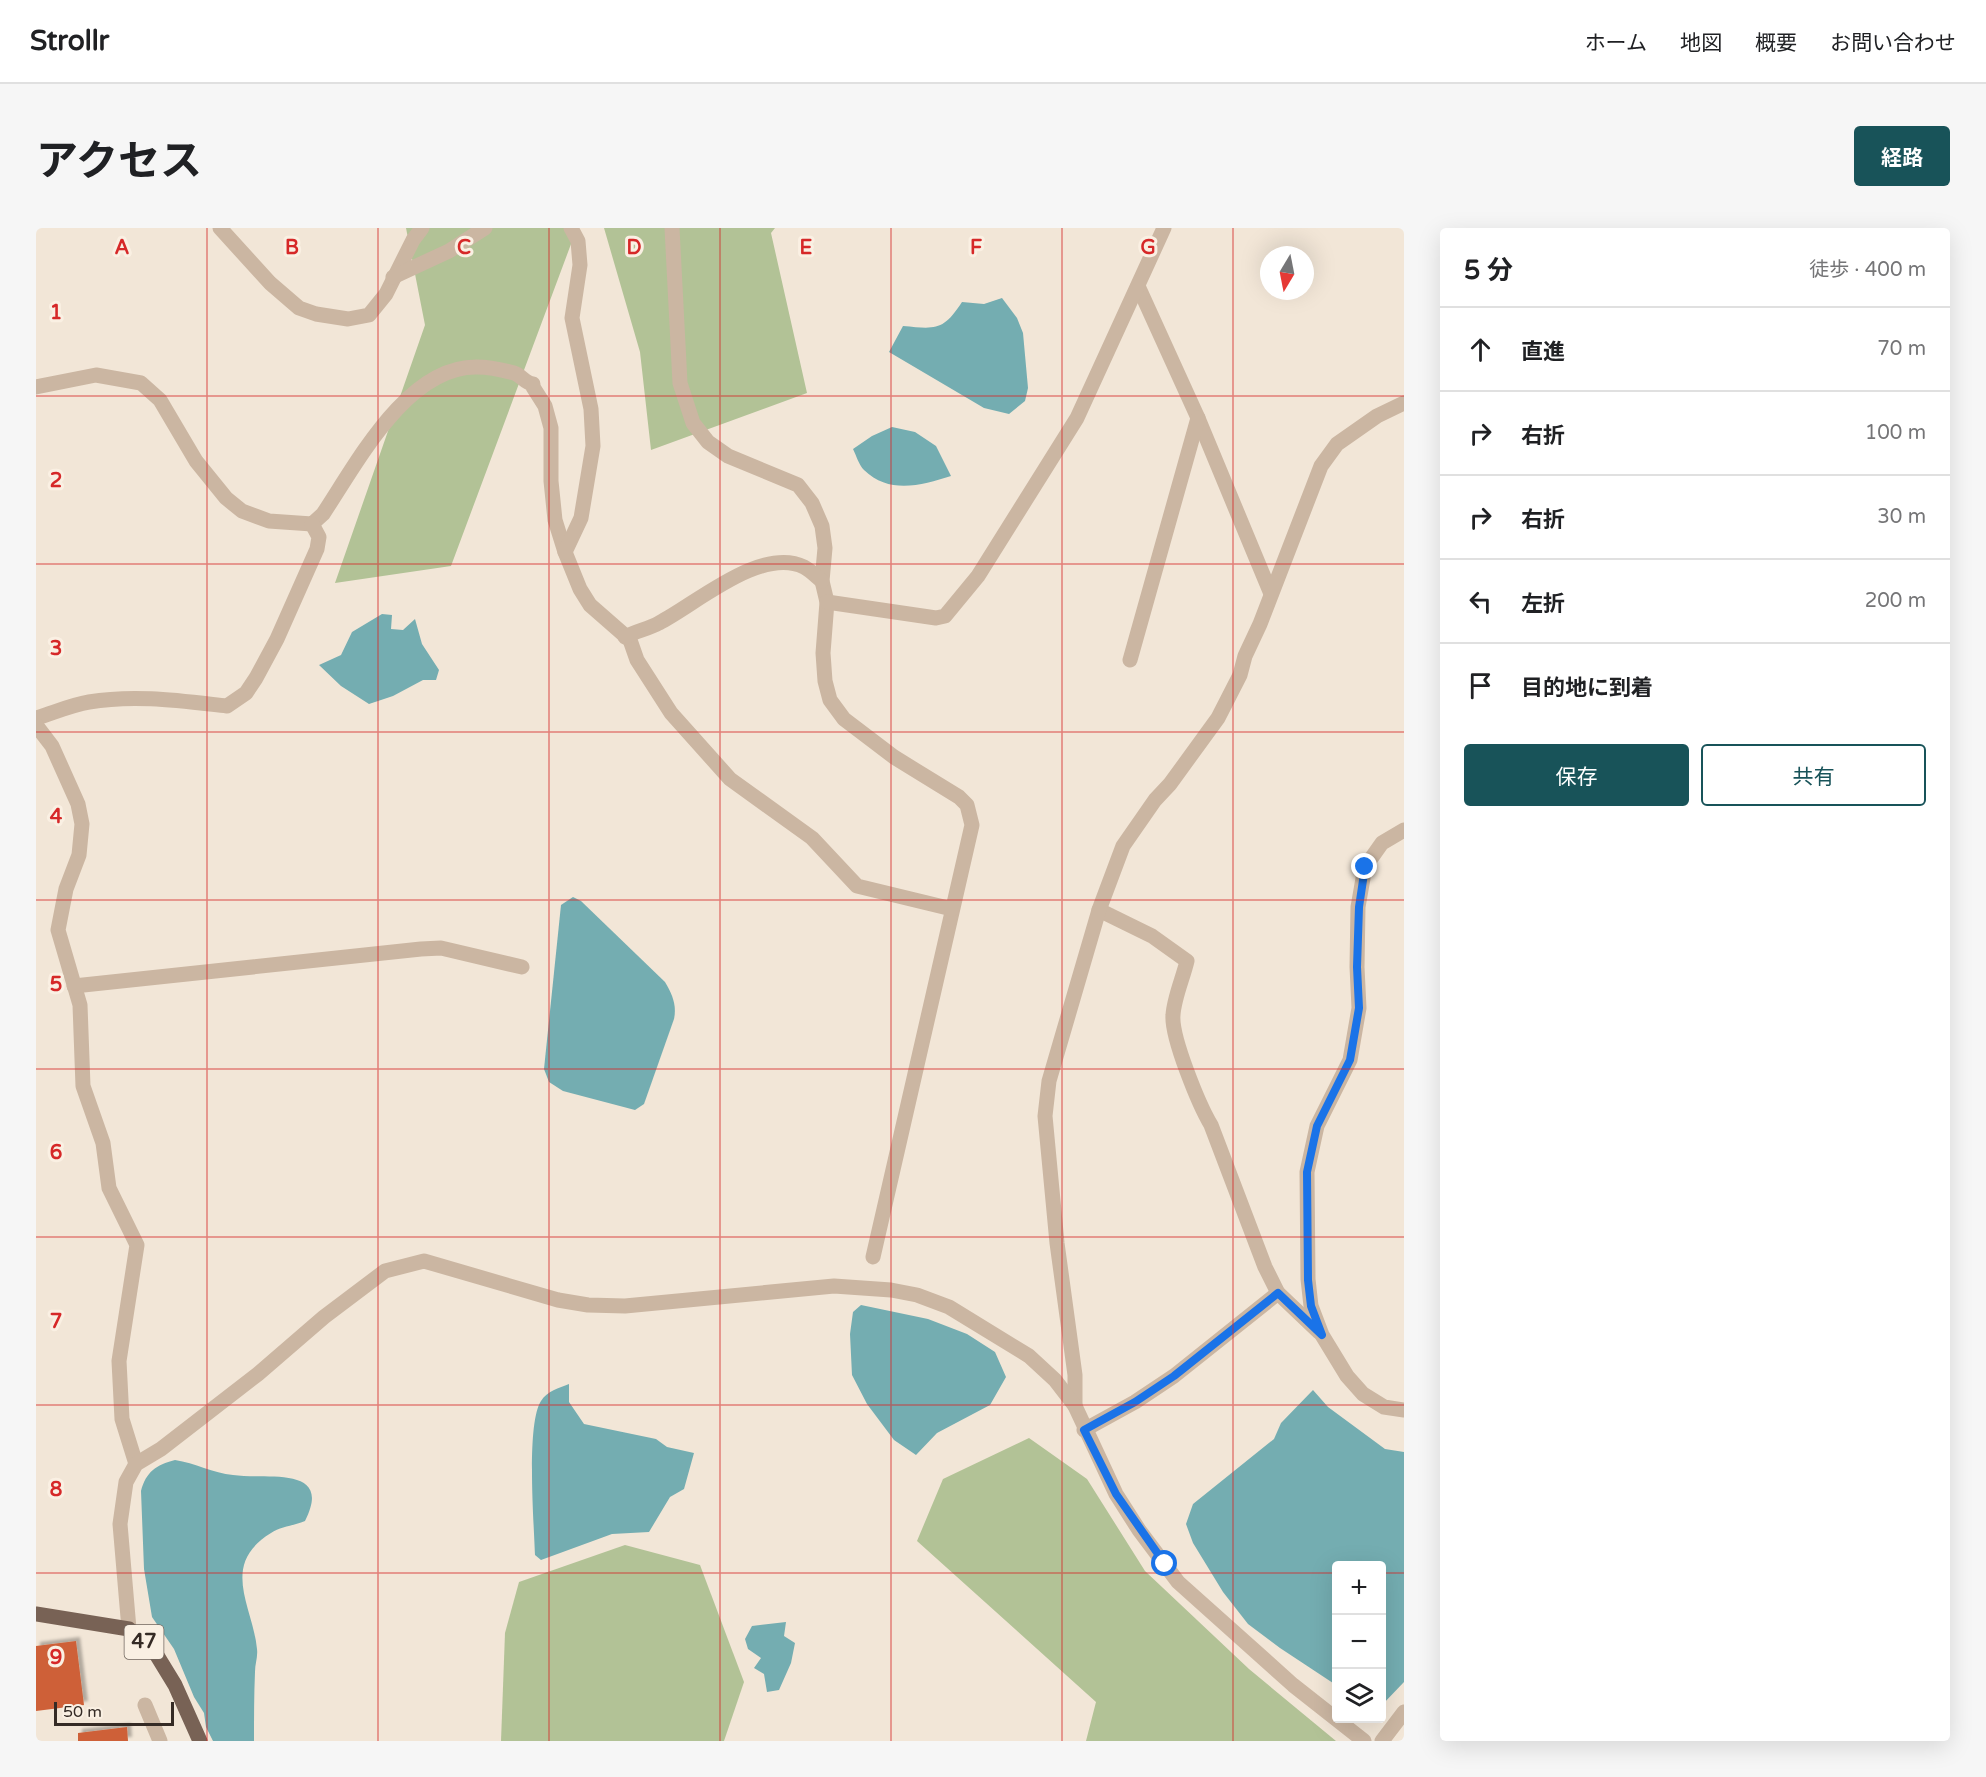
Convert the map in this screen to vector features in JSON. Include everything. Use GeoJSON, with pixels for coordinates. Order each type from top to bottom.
{"type":"FeatureCollection","features":[{"type":"Feature","properties":{"kind":"main road","name":"47"},"geometry":{"type":"LineString","coordinates":[[36,1614],[129,1629],[153,1649],[175,1685],[200,1741]]}},
{"type":"Feature","properties":{"kind":"street"},"geometry":{"type":"LineString","coordinates":[[220,228],[270,283],[299,308],[348,320],[369,315],[386,294],[413,240],[422,228]]}},
{"type":"Feature","properties":{"kind":"street"},"geometry":{"type":"LineString","coordinates":[[393,278],[449,251],[485,228]]}},
{"type":"Feature","properties":{"kind":"street"},"geometry":{"type":"LineString","coordinates":[[565,552],[581,518],[593,446],[591,409],[572,318],[580,265],[578,240],[571,228]]}},
{"type":"Feature","properties":{"kind":"street"},"geometry":{"type":"LineString","coordinates":[[672,228],[680,383],[693,423],[708,442],[728,456],[798,485],[812,503],[822,526],[825,548],[822,581],[827,602],[823,653],[825,681],[830,700],[844,719],[894,757],[958,797],[967,805],[972,825],[873,1257]]}},
{"type":"Feature","properties":{"kind":"street"},"geometry":{"type":"LineString","coordinates":[[827,602],[936,618],[945,616],[978,576],[1077,418],[1164,228]]}},
{"type":"Feature","properties":{"kind":"street"},"geometry":{"type":"LineString","coordinates":[[1138,286],[1198,418],[1271,594]]}},
{"type":"Feature","properties":{"kind":"street"},"geometry":{"type":"LineString","coordinates":[[36,387],[96,375],[141,383],[160,400],[196,461],[226,498],[242,512],[269,521],[312,524],[323,514],[386,420],[417,391],[441,375],[460,368],[479,367],[516,373],[533,384],[545,406],[551,428],[551,481],[555,520],[580,590],[590,604],[630,640],[638,660],[670,713],[730,779],[812,838],[856,886],[952,909]]}},
{"type":"Feature","properties":{"kind":"street"},"geometry":{"type":"LineString","coordinates":[[1075,1406],[1075,1375],[1057,1243],[1045,1116],[1049,1081],[1099,910],[1123,846],[1218,718],[1240,675],[1245,656],[1321,466],[1337,444],[1377,416],[1404,404]]}},
{"type":"Feature","properties":{"kind":"street"},"geometry":{"type":"LineString","coordinates":[[1130,660],[1198,418]]}},
{"type":"Feature","properties":{"kind":"street"},"geometry":{"type":"LineString","coordinates":[[36,718],[87,702],[111,699],[160,699],[227,706],[246,693],[277,639],[317,549],[319,537],[312,524]]}},
{"type":"Feature","properties":{"kind":"street"},"geometry":{"type":"LineString","coordinates":[[625,637],[657,624],[742,572],[768,563],[804,567],[822,581]]}},
{"type":"Feature","properties":{"kind":"street"},"geometry":{"type":"LineString","coordinates":[[36,726],[52,746],[78,804],[82,824],[79,855],[66,889],[58,930],[80,1005],[83,1086],[103,1143],[109,1188],[137,1245],[119,1361],[122,1419],[136,1464]]}},
{"type":"Feature","properties":{"kind":"street"},"geometry":{"type":"LineString","coordinates":[[1404,830],[1382,843],[1365,867],[1359,907],[1357,967],[1359,1008],[1350,1060],[1317,1126],[1307,1172],[1308,1280],[1311,1306],[1322,1335],[1347,1376],[1364,1394],[1384,1407],[1404,1410]]}},
{"type":"Feature","properties":{"kind":"street"},"geometry":{"type":"LineString","coordinates":[[1099,910],[1152,936],[1187,961],[1173,1016],[1179,1048],[1265,1267],[1278,1293],[1322,1335]]}},
{"type":"Feature","properties":{"kind":"street"},"geometry":{"type":"LineString","coordinates":[[75,986],[441,948],[522,967]]}},
{"type":"Feature","properties":{"kind":"street"},"geometry":{"type":"LineString","coordinates":[[129,1629],[120,1524],[126,1482],[136,1464],[161,1449],[258,1374],[369,1281],[385,1271],[424,1261],[558,1300],[588,1305],[626,1306],[834,1286],[891,1290],[916,1294],[949,1307],[1029,1356],[1055,1380],[1075,1406],[1084,1430],[1116,1494],[1139,1530],[1178,1582],[1293,1685],[1364,1741]]}},
{"type":"Feature","properties":{"kind":"street"},"geometry":{"type":"LineString","coordinates":[[1084,1430],[1135,1402],[1174,1376],[1278,1293]]}},
{"type":"Feature","properties":{"kind":"street"},"geometry":{"type":"LineString","coordinates":[[145,1705],[160,1741]]}},
{"type":"Feature","properties":{"kind":"street"},"geometry":{"type":"LineString","coordinates":[[1382,1741],[1404,1712]]}},
{"type":"Feature","properties":{"kind":"green space"},"geometry":{"type":"Polygon","coordinates":[[[406,228],[577,228],[451,566],[335,583],[425,325],[406,228]]]}},
{"type":"Feature","properties":{"kind":"green space"},"geometry":{"type":"Polygon","coordinates":[[[604,228],[775,228],[771,233],[807,393],[651,450],[640,352],[604,228]]]}},
{"type":"Feature","properties":{"kind":"green space"},"geometry":{"type":"Polygon","coordinates":[[[1029,1438],[1087,1479],[1145,1571],[1249,1669],[1336,1741],[1086,1741],[1096,1702],[917,1541],[943,1479],[1029,1438]]]}},
{"type":"Feature","properties":{"kind":"green space"},"geometry":{"type":"Polygon","coordinates":[[[625,1545],[700,1565],[744,1682],[724,1741],[501,1741],[505,1633],[519,1582],[625,1545]]]}},
{"type":"Feature","properties":{"kind":"water"},"geometry":{"type":"Polygon","coordinates":[[[1002,298],[1017,318],[1023,333],[1028,388],[1025,401],[1009,414],[984,408],[889,352],[903,326],[923,328],[938,326],[949,318],[962,302],[984,304],[1002,298]]]}},
{"type":"Feature","properties":{"kind":"water"},"geometry":{"type":"Polygon","coordinates":[[[892,427],[915,432],[936,446],[951,476],[906,486],[884,483],[864,470],[853,449],[872,436],[892,427]]]}},
{"type":"Feature","properties":{"kind":"water"},"geometry":{"type":"Polygon","coordinates":[[[382,614],[392,615],[391,629],[403,630],[415,619],[422,644],[439,670],[436,680],[423,680],[393,696],[369,704],[341,686],[319,665],[341,655],[352,632],[382,614]]]}},
{"type":"Feature","properties":{"kind":"water"},"geometry":{"type":"Polygon","coordinates":[[[573,897],[581,901],[665,982],[673,1000],[674,1019],[644,1104],[635,1110],[563,1091],[549,1082],[544,1069],[561,905],[573,897]]]}},
{"type":"Feature","properties":{"kind":"water"},"geometry":{"type":"Polygon","coordinates":[[[861,1305],[928,1319],[967,1334],[995,1352],[1006,1377],[990,1405],[937,1433],[916,1455],[894,1440],[867,1404],[852,1375],[850,1334],[853,1312],[861,1305]]]}},
{"type":"Feature","properties":{"kind":"water"},"geometry":{"type":"Polygon","coordinates":[[[569,1384],[569,1402],[584,1424],[656,1439],[667,1447],[694,1453],[684,1489],[670,1497],[649,1532],[612,1534],[541,1560],[535,1555],[532,1475],[536,1413],[546,1395],[569,1384]]]}},
{"type":"Feature","properties":{"kind":"water"},"geometry":{"type":"Polygon","coordinates":[[[1313,1390],[1328,1407],[1385,1449],[1404,1452],[1404,1682],[1386,1701],[1386,1561],[1332,1561],[1332,1682],[1248,1624],[1223,1592],[1193,1543],[1186,1524],[1193,1504],[1274,1439],[1281,1423],[1313,1390]]]}},
{"type":"Feature","properties":{"kind":"water"},"geometry":{"type":"Polygon","coordinates":[[[175,1460],[226,1474],[292,1478],[303,1483],[310,1490],[312,1503],[305,1521],[283,1527],[255,1545],[246,1559],[243,1572],[243,1587],[257,1652],[254,1741],[213,1741],[206,1727],[204,1713],[194,1697],[174,1649],[152,1617],[144,1569],[141,1491],[153,1470],[175,1460]]]}},
{"type":"Feature","properties":{"kind":"water"},"geometry":{"type":"Polygon","coordinates":[[[786,1622],[784,1636],[795,1643],[791,1663],[779,1690],[767,1692],[764,1674],[754,1668],[761,1658],[748,1649],[745,1639],[752,1626],[786,1622]]]}},
{"type":"Feature","properties":{"kind":"building"},"geometry":{"type":"Polygon","coordinates":[[[76,1641],[84,1705],[36,1711],[36,1646],[76,1641]]]}},
{"type":"Feature","properties":{"kind":"building"},"geometry":{"type":"Polygon","coordinates":[[[127,1727],[128,1741],[78,1741],[78,1733],[127,1727]]]}},
{"type":"Feature","properties":{"kind":"route"},"geometry":{"type":"LineString","coordinates":[[1165,1564],[1139,1530],[1116,1494],[1084,1430],[1135,1402],[1174,1376],[1278,1293],[1322,1335],[1311,1306],[1308,1280],[1307,1172],[1317,1126],[1350,1060],[1359,1008],[1357,967],[1359,907],[1365,867]]}}]}
